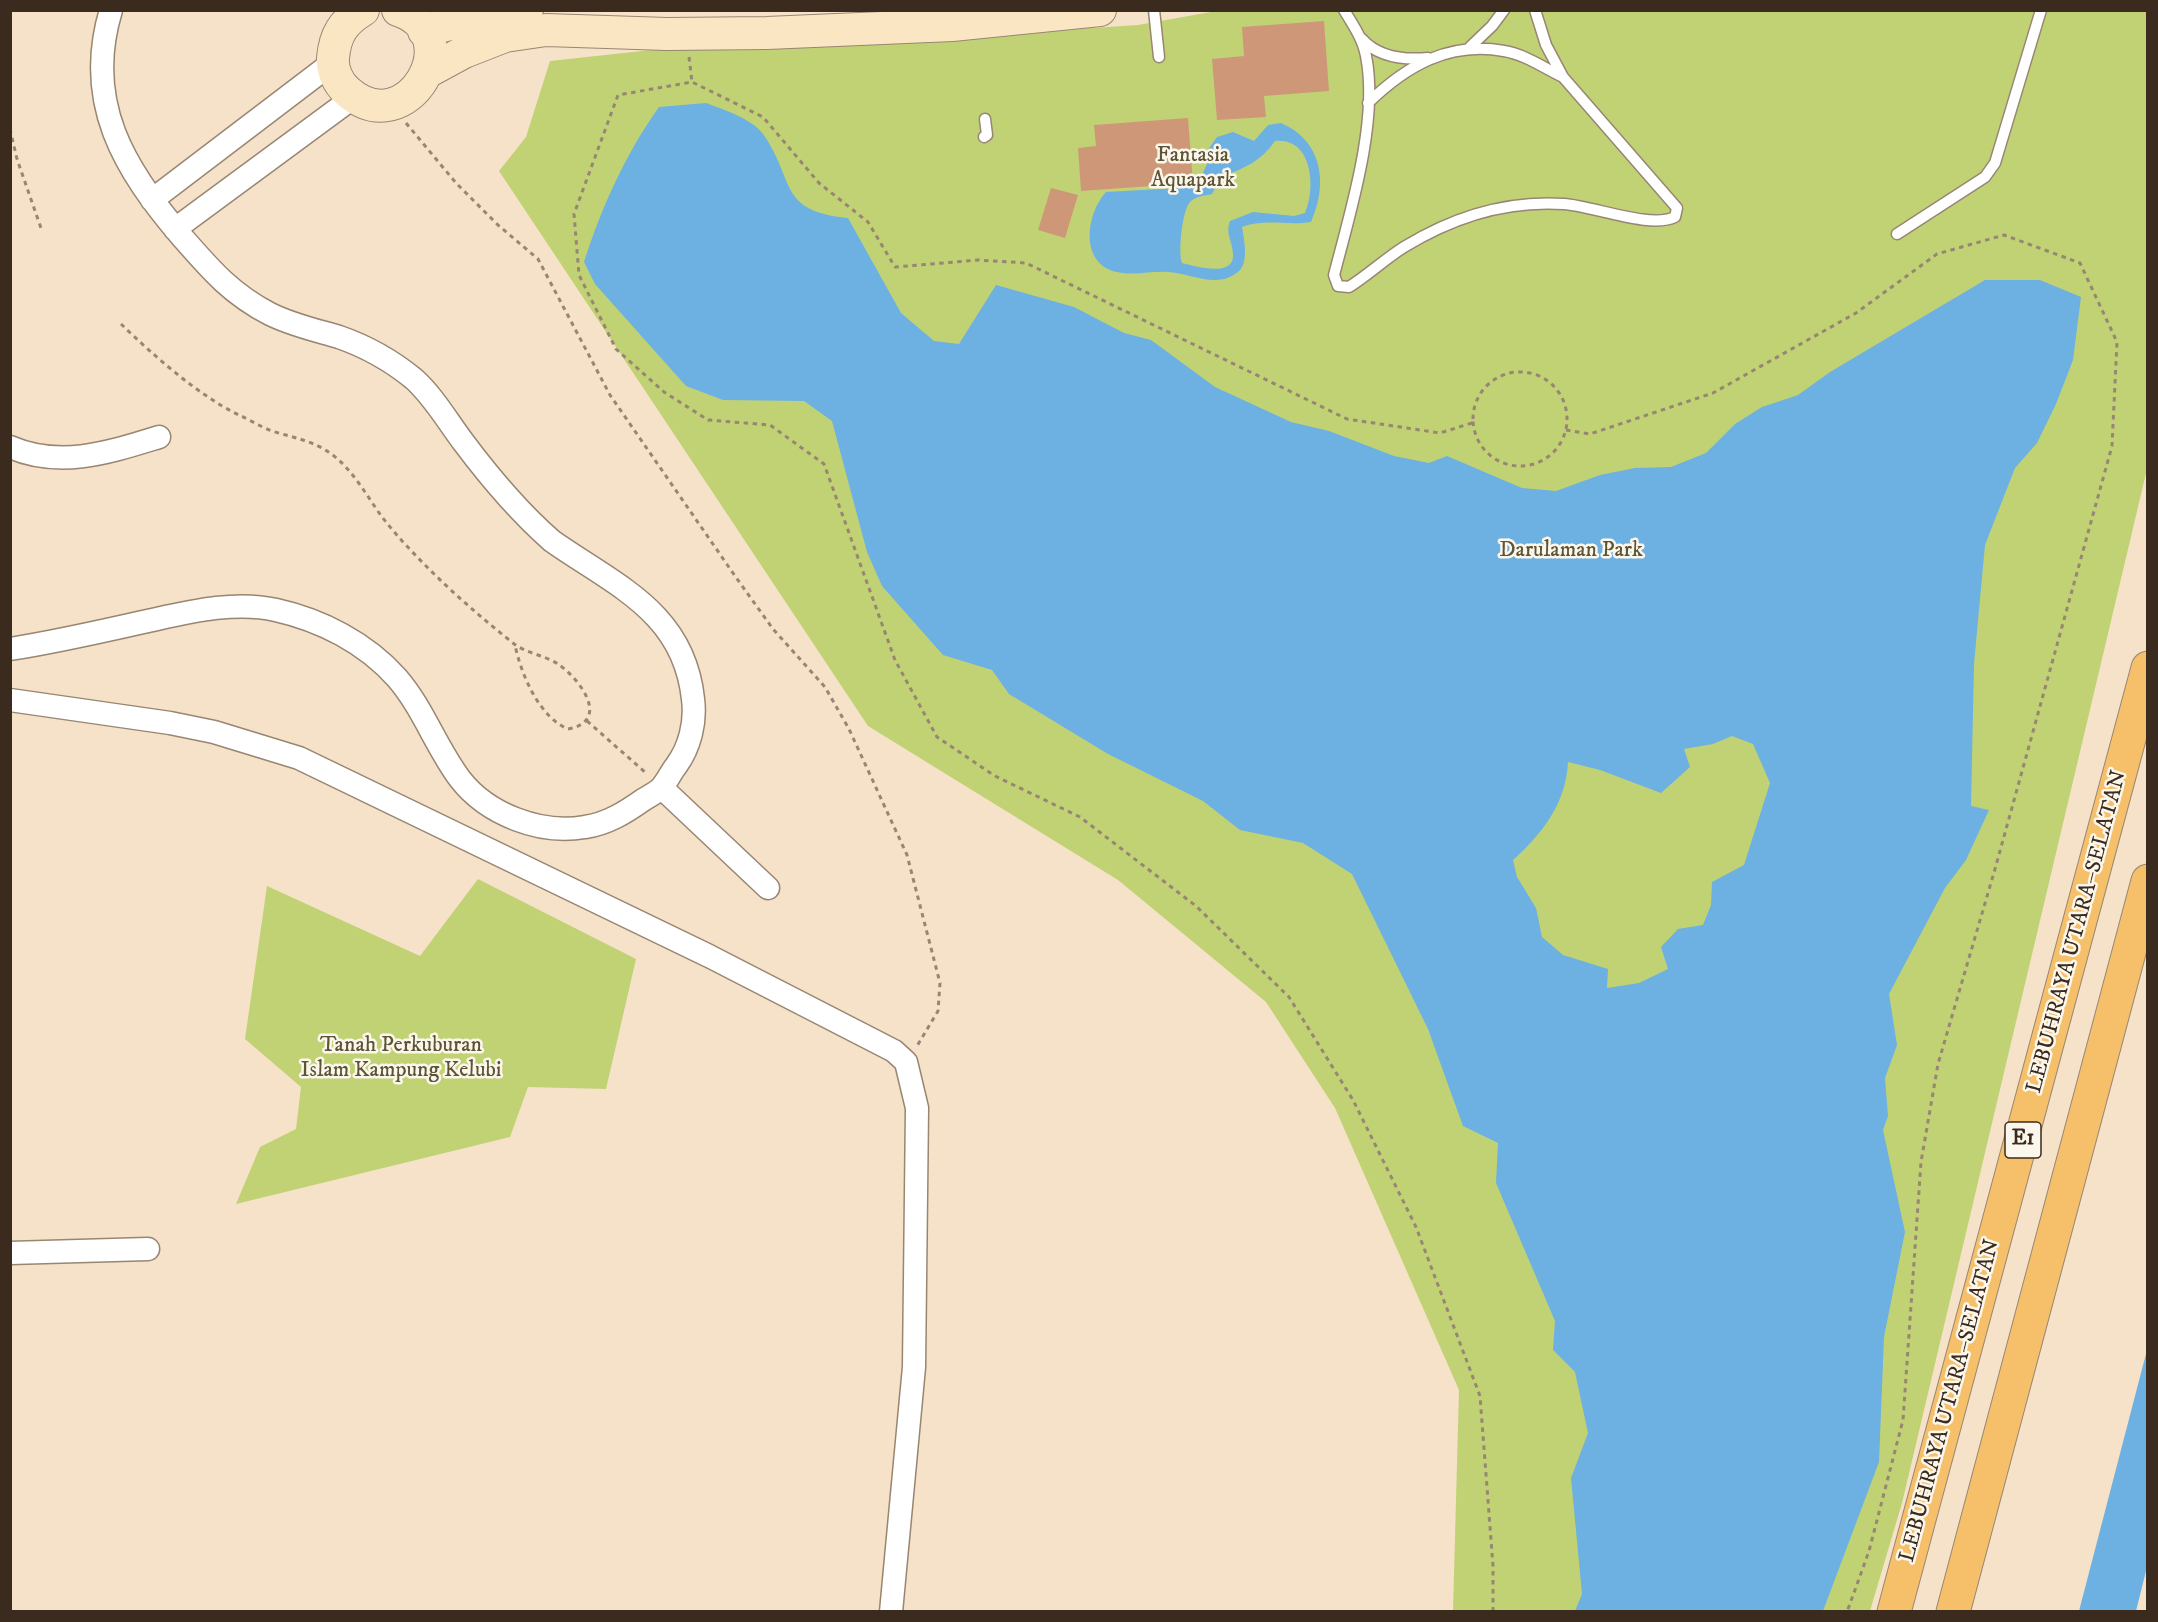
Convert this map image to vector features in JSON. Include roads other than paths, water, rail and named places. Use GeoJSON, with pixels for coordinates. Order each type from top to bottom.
{"type":"FeatureCollection","features":[{"type":"Feature","properties":{"kind":"highway","name":"LEBUHRAYA UTARA–SELATAN"},"geometry":{"type":"LineString","coordinates":[[1894,1611],[2148,668]]}},
{"type":"Feature","properties":{"kind":"highway","name":"E1"},"geometry":{"type":"LineString","coordinates":[[1953,1611],[2148,881]]}},
{"type":"Feature","properties":{"kind":"street"},"geometry":{"type":"LineString","coordinates":[[10,649],[212,609],[243,606],[275,609],[318,623],[341,634],[381,663],[407,692],[461,780],[498,812],[540,826],[560,829],[585,827],[607,821],[662,788],[687,747],[693,723],[694,705],[686,663],[669,629],[646,605],[552,542],[496,484],[433,400],[413,379],[364,348],[341,338],[286,322],[232,292],[175,229],[152,200],[121,150],[105,105],[101,67],[111,10]]}},
{"type":"Feature","properties":{"kind":"street"},"geometry":{"type":"LineString","coordinates":[[408,16],[468,19],[527,10]]}},
{"type":"Feature","properties":{"kind":"street"},"geometry":{"type":"LineString","coordinates":[[429,71],[464,52],[505,36],[546,30],[667,34],[767,33],[952,25],[1100,10]]}},
{"type":"Feature","properties":{"kind":"street"},"geometry":{"type":"LineString","coordinates":[[353,13],[335,38],[332,63],[336,76],[354,97],[372,104],[391,105],[415,93],[429,71],[431,50],[408,16]]}},
{"type":"Feature","properties":{"kind":"street"},"geometry":{"type":"LineString","coordinates":[[152,200],[332,63]]}},
{"type":"Feature","properties":{"kind":"street"},"geometry":{"type":"LineString","coordinates":[[175,229],[354,97]]}},
{"type":"Feature","properties":{"kind":"street"},"geometry":{"type":"LineString","coordinates":[[256,122],[280,152]]}},
{"type":"Feature","properties":{"kind":"street"},"geometry":{"type":"LineString","coordinates":[[10,447],[60,459],[99,456],[159,436]]}},
{"type":"Feature","properties":{"kind":"street"},"geometry":{"type":"LineString","coordinates":[[10,700],[170,723],[224,735],[299,758],[709,956],[894,1051],[906,1062],[917,1108],[914,1367],[891,1611]]}},
{"type":"Feature","properties":{"kind":"street"},"geometry":{"type":"LineString","coordinates":[[662,788],[768,888]]}},
{"type":"Feature","properties":{"kind":"street"},"geometry":{"type":"LineString","coordinates":[[10,1253],[148,1249]]}},
{"type":"Feature","properties":{"kind":"lane"},"geometry":{"type":"LineString","coordinates":[[1154,10],[1159,57]]}},
{"type":"Feature","properties":{"kind":"lane"},"geometry":{"type":"LineString","coordinates":[[1344,10],[1361,38],[1368,45],[1387,54],[1431,58]]}},
{"type":"Feature","properties":{"kind":"lane"},"geometry":{"type":"LineString","coordinates":[[1470,48],[1504,10]]}},
{"type":"Feature","properties":{"kind":"lane"},"geometry":{"type":"LineString","coordinates":[[1361,38],[1366,57],[1368,103],[1357,189],[1334,275],[1338,286],[1349,287],[1402,248],[1462,216],[1487,210],[1516,205],[1562,203],[1642,218],[1667,221],[1676,217],[1677,208],[1563,77],[1546,45],[1535,10]]}},
{"type":"Feature","properties":{"kind":"lane"},"geometry":{"type":"LineString","coordinates":[[1897,234],[1985,177],[1995,163],[2041,10]]}},
{"type":"Feature","properties":{"kind":"lane"},"geometry":{"type":"LineString","coordinates":[[1368,103],[1384,87],[1431,58],[1450,50],[1470,48],[1506,51],[1563,77]]}},
{"type":"Feature","properties":{"kind":"lane"},"geometry":{"type":"LineString","coordinates":[[984,137],[987,135],[985,119]]}},
{"type":"Feature","properties":{"kind":"water"},"geometry":{"type":"Polygon","coordinates":[[[706,103],[737,115],[758,128],[773,151],[791,191],[799,201],[809,209],[848,218],[901,313],[934,341],[959,344],[996,285],[1074,307],[1124,333],[1151,340],[1215,387],[1291,422],[1329,431],[1394,456],[1429,463],[1447,456],[1522,488],[1556,491],[1600,475],[1635,468],[1671,467],[1706,453],[1735,424],[1762,407],[1798,395],[1830,372],[1985,280],[2040,280],[2081,297],[2073,360],[2056,404],[2037,443],[2015,468],[1985,545],[1974,664],[1971,806],[1989,810],[1966,860],[1945,888],[1889,994],[1897,1045],[1885,1078],[1888,1116],[1883,1130],[1905,1232],[1884,1337],[1879,1462],[1823,1611],[1575,1611],[1582,1594],[1571,1478],[1588,1433],[1575,1372],[1553,1350],[1555,1321],[1496,1183],[1498,1143],[1463,1126],[1428,1029],[1352,874],[1303,843],[1240,830],[1203,801],[1108,754],[1009,694],[992,670],[943,655],[882,586],[867,552],[832,421],[804,401],[723,400],[686,386],[595,284],[584,262],[598,221],[616,182],[636,143],[659,107],[706,103]],[[1732,736],[1713,744],[1684,749],[1690,767],[1661,793],[1600,770],[1568,762],[1563,791],[1558,804],[1543,828],[1513,860],[1517,877],[1536,908],[1542,937],[1563,955],[1608,969],[1607,988],[1639,983],[1668,969],[1661,947],[1678,929],[1703,925],[1711,905],[1712,882],[1744,865],[1770,783],[1753,744],[1732,736]]]}},
{"type":"Feature","properties":{"kind":"water"},"geometry":{"type":"Polygon","coordinates":[[[1281,123],[1295,131],[1306,141],[1313,152],[1320,179],[1316,208],[1311,222],[1259,223],[1242,227],[1244,262],[1239,271],[1231,277],[1222,279],[1204,279],[1168,272],[1117,272],[1105,267],[1096,259],[1090,237],[1091,225],[1099,201],[1106,192],[1196,187],[1208,162],[1207,151],[1217,137],[1233,132],[1254,141],[1268,125],[1281,123]],[[1275,141],[1252,163],[1222,176],[1212,194],[1197,197],[1190,202],[1185,213],[1182,232],[1180,250],[1182,263],[1212,269],[1227,266],[1232,262],[1233,250],[1228,230],[1230,221],[1253,212],[1294,216],[1305,213],[1310,191],[1308,166],[1297,147],[1288,142],[1275,141]]]}},
{"type":"Feature","properties":{"kind":"water"},"geometry":{"type":"Polygon","coordinates":[[[2147,1350],[2147,1567],[2136,1611],[2079,1611],[2147,1350]]]}},
{"type":"Feature","properties":{"kind":"park label","name":"Fantasia Aquapark"},"geometry":{"type":"Point","coordinates":[1193,168]}},
{"type":"Feature","properties":{"kind":"park label","name":"Darulaman Park"},"geometry":{"type":"Point","coordinates":[1571,551]}},
{"type":"Feature","properties":{"kind":"park label","name":"Tanah Perkuburan Islam Kampung Kelubi"},"geometry":{"type":"Point","coordinates":[401,1058]}}]}
